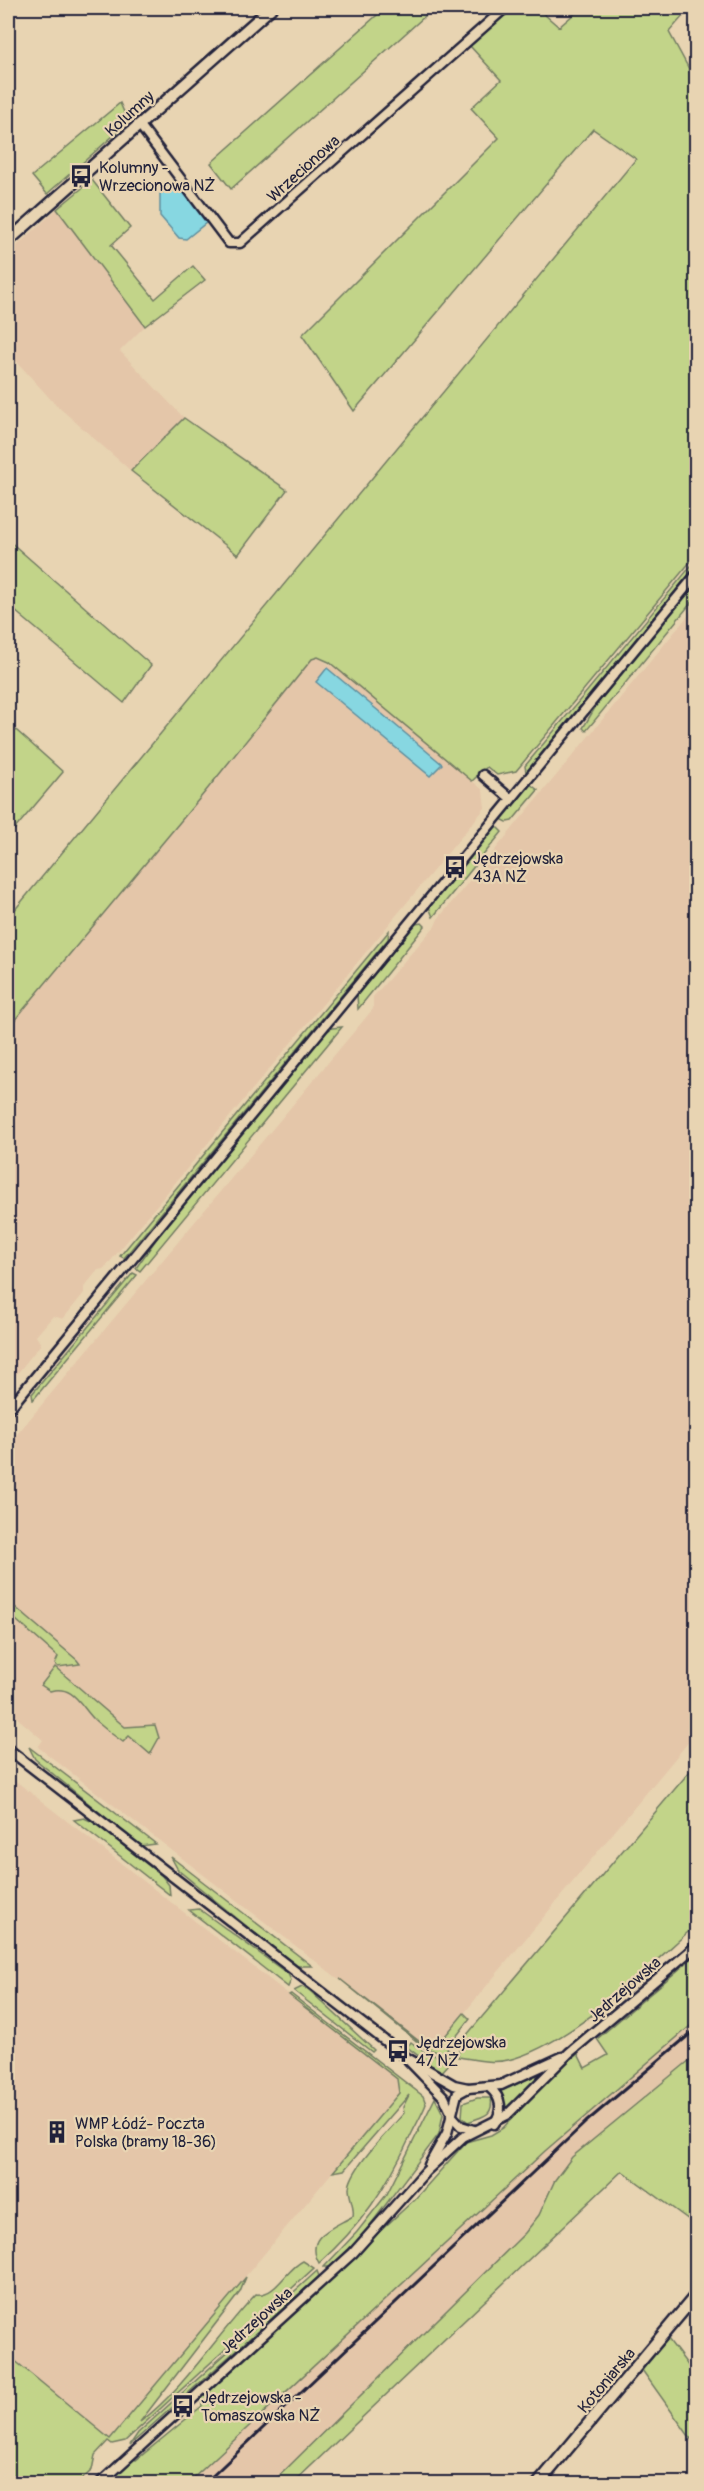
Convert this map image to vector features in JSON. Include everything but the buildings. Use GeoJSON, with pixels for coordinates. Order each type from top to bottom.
{"type":"FeatureCollection","features":[{"type":"Feature","properties":{"kind":"street","name":"Kolumny"},"geometry":{"type":"LineString","coordinates":[[8,241],[272,8]]}},
{"type":"Feature","properties":{"kind":"street","name":"Wrzecionowa"},"geometry":{"type":"LineString","coordinates":[[140,124],[228,243],[240,243],[505,8]]}},
{"type":"Feature","properties":{"kind":"street"},"geometry":{"type":"LineString","coordinates":[[8,1410],[696,575]]}},
{"type":"Feature","properties":{"kind":"street"},"geometry":{"type":"LineString","coordinates":[[483,775],[512,799]]}},
{"type":"Feature","properties":{"kind":"street"},"geometry":{"type":"LineString","coordinates":[[8,1749],[407,2058],[454,2085],[468,2088]]}},
{"type":"Feature","properties":{"kind":"street","name":"Jędrzejowska"},"geometry":{"type":"LineString","coordinates":[[99,2484],[353,2253],[426,2171],[474,2130],[494,2124],[507,2115],[569,2053],[696,1946]]}},
{"type":"Feature","properties":{"kind":"street","name":"Jędrzejowska"},"geometry":{"type":"LineString","coordinates":[[426,2171],[447,2133],[454,2098],[468,2088],[490,2088],[517,2079],[569,2053]]}},
{"type":"Feature","properties":{"kind":"street"},"geometry":{"type":"LineString","coordinates":[[407,2058],[447,2101],[450,2115],[461,2126],[474,2130]]}},
{"type":"Feature","properties":{"kind":"street"},"geometry":{"type":"LineString","coordinates":[[490,2088],[500,2104],[498,2117],[494,2124]]}},
{"type":"Feature","properties":{"kind":"street","name":"Kotoniarska"},"geometry":{"type":"LineString","coordinates":[[538,2484],[696,2295]]}},
{"type":"Feature","properties":{"kind":"shaded area"},"geometry":{"type":"Polygon","coordinates":[[[57,209],[145,326],[120,351],[184,418],[131,471],[55,404],[8,352],[8,254],[57,209]]]}},
{"type":"Feature","properties":{"kind":"shaded area"},"geometry":{"type":"Polygon","coordinates":[[[696,606],[696,1733],[436,2047],[424,2045],[38,1747],[43,1740],[8,1710],[8,1445],[373,1009],[373,997],[435,926],[438,919],[696,606]]]}},
{"type":"Feature","properties":{"kind":"shaded area"},"geometry":{"type":"Polygon","coordinates":[[[318,657],[345,675],[483,790],[485,808],[104,1269],[98,1270],[84,1287],[84,1293],[63,1319],[53,1316],[36,1336],[41,1344],[8,1385],[8,1028],[205,792],[312,659],[318,657]]]}},
{"type":"Feature","properties":{"kind":"shaded area"},"geometry":{"type":"Polygon","coordinates":[[[8,1775],[397,2079],[399,2092],[110,2439],[8,2355],[8,1775]]]}},
{"type":"Feature","properties":{"kind":"shaded area"},"geometry":{"type":"Polygon","coordinates":[[[696,2021],[696,2055],[634,2105],[563,2168],[539,2215],[525,2233],[272,2483],[188,2484],[545,2151],[696,2021]]]}},
{"type":"Feature","properties":{"kind":"green space"},"geometry":{"type":"Polygon","coordinates":[[[385,8],[434,8],[231,189],[211,163],[385,8]]]}},
{"type":"Feature","properties":{"kind":"green space"},"geometry":{"type":"Polygon","coordinates":[[[514,8],[537,8],[559,27],[581,8],[690,8],[669,32],[695,80],[696,78],[696,555],[516,771],[497,775],[487,767],[472,781],[329,662],[318,657],[312,659],[205,792],[8,1028],[8,918],[636,159],[593,129],[354,411],[302,335],[499,138],[471,108],[501,80],[470,46],[514,8]]]}},
{"type":"Feature","properties":{"kind":"green space"},"geometry":{"type":"Polygon","coordinates":[[[120,103],[127,119],[122,128],[47,194],[32,176],[120,103]]]}},
{"type":"Feature","properties":{"kind":"green space"},"geometry":{"type":"Polygon","coordinates":[[[92,180],[130,228],[111,245],[155,299],[193,266],[205,280],[145,326],[57,209],[92,180]]]}},
{"type":"Feature","properties":{"kind":"green space"},"geometry":{"type":"Polygon","coordinates":[[[184,418],[287,490],[238,555],[131,471],[184,418]]]}},
{"type":"Feature","properties":{"kind":"green space"},"geometry":{"type":"Polygon","coordinates":[[[8,540],[151,665],[124,703],[8,605],[8,540]]]}},
{"type":"Feature","properties":{"kind":"green space"},"geometry":{"type":"Polygon","coordinates":[[[696,560],[696,566],[526,772],[525,766],[696,560]]]}},
{"type":"Feature","properties":{"kind":"green space"},"geometry":{"type":"Polygon","coordinates":[[[696,583],[696,597],[586,731],[583,728],[599,701],[696,583]]]}},
{"type":"Feature","properties":{"kind":"green space"},"geometry":{"type":"Polygon","coordinates":[[[8,723],[63,772],[8,837],[8,723]]]}},
{"type":"Feature","properties":{"kind":"green space"},"geometry":{"type":"Polygon","coordinates":[[[530,784],[538,790],[512,821],[507,822],[501,819],[530,784]]]}},
{"type":"Feature","properties":{"kind":"green space"},"geometry":{"type":"Polygon","coordinates":[[[496,826],[502,832],[433,917],[429,907],[496,826]]]}},
{"type":"Feature","properties":{"kind":"green space"},"geometry":{"type":"Polygon","coordinates":[[[422,923],[425,926],[358,1009],[357,995],[415,924],[422,923]]]}},
{"type":"Feature","properties":{"kind":"green space"},"geometry":{"type":"Polygon","coordinates":[[[389,931],[388,939],[124,1258],[120,1256],[389,931]]]}},
{"type":"Feature","properties":{"kind":"green space"},"geometry":{"type":"Polygon","coordinates":[[[342,1027],[140,1271],[136,1268],[166,1225],[325,1033],[332,1028],[342,1027]]]}},
{"type":"Feature","properties":{"kind":"green space"},"geometry":{"type":"Polygon","coordinates":[[[133,1273],[137,1275],[33,1400],[32,1394],[133,1273]]]}},
{"type":"Feature","properties":{"kind":"green space"},"geometry":{"type":"Polygon","coordinates":[[[8,1601],[80,1664],[58,1667],[55,1664],[58,1657],[8,1613],[8,1601]]]}},
{"type":"Feature","properties":{"kind":"green space"},"geometry":{"type":"Polygon","coordinates":[[[55,1667],[125,1727],[155,1725],[159,1738],[150,1754],[129,1736],[123,1742],[97,1722],[72,1694],[59,1690],[50,1691],[41,1685],[55,1667]]]}},
{"type":"Feature","properties":{"kind":"green space"},"geometry":{"type":"Polygon","coordinates":[[[29,1747],[156,1844],[140,1846],[35,1759],[29,1747]]]}},
{"type":"Feature","properties":{"kind":"green space"},"geometry":{"type":"Polygon","coordinates":[[[696,1764],[696,1925],[632,1983],[557,2039],[532,2052],[508,2060],[489,2061],[458,2057],[460,2043],[696,1764]]]}},
{"type":"Feature","properties":{"kind":"green space"},"geometry":{"type":"Polygon","coordinates":[[[84,1818],[93,1822],[162,1876],[169,1885],[170,1895],[74,1820],[84,1818]]]}},
{"type":"Feature","properties":{"kind":"green space"},"geometry":{"type":"Polygon","coordinates":[[[171,1857],[312,1966],[295,1966],[178,1870],[171,1857]]]}},
{"type":"Feature","properties":{"kind":"green space"},"geometry":{"type":"Polygon","coordinates":[[[199,1909],[288,1974],[291,1980],[288,1987],[189,1910],[199,1909]]]}},
{"type":"Feature","properties":{"kind":"green space"},"geometry":{"type":"Polygon","coordinates":[[[696,1955],[696,2021],[545,2151],[188,2483],[111,2484],[110,2480],[133,2458],[136,2460],[202,2406],[201,2398],[207,2391],[415,2199],[466,2142],[491,2135],[503,2128],[554,2073],[578,2054],[585,2068],[608,2055],[597,2039],[696,1955]]]}},
{"type":"Feature","properties":{"kind":"green space"},"geometry":{"type":"Polygon","coordinates":[[[340,1979],[424,2045],[436,2047],[464,2013],[470,2019],[447,2048],[453,2057],[425,2048],[340,1979]]]}},
{"type":"Feature","properties":{"kind":"green space"},"geometry":{"type":"Polygon","coordinates":[[[302,1987],[309,1990],[374,2050],[372,2052],[294,1991],[302,1987]]]}},
{"type":"Feature","properties":{"kind":"green space"},"geometry":{"type":"Polygon","coordinates":[[[291,1994],[423,2096],[426,2104],[382,2189],[360,2220],[319,2263],[315,2254],[318,2239],[329,2229],[353,2216],[349,2188],[351,2179],[404,2113],[403,2107],[409,2095],[344,2170],[333,2172],[399,2093],[397,2079],[289,1995],[291,1994]]]}},
{"type":"Feature","properties":{"kind":"green space"},"geometry":{"type":"Polygon","coordinates":[[[411,2042],[424,2052],[446,2059],[448,2065],[441,2073],[407,2047],[411,2042]]]}},
{"type":"Feature","properties":{"kind":"green space"},"geometry":{"type":"Polygon","coordinates":[[[696,2055],[696,2225],[622,2171],[293,2483],[272,2483],[525,2233],[539,2215],[555,2180],[572,2157],[696,2055]]]}},
{"type":"Feature","properties":{"kind":"green space"},"geometry":{"type":"Polygon","coordinates":[[[541,2073],[541,2075],[503,2113],[501,2091],[541,2073]]]}},
{"type":"Feature","properties":{"kind":"green space"},"geometry":{"type":"Polygon","coordinates":[[[435,2098],[443,2114],[439,2134],[362,2236],[330,2267],[324,2267],[357,2232],[387,2194],[435,2098]]]}},
{"type":"Feature","properties":{"kind":"green space"},"geometry":{"type":"Polygon","coordinates":[[[477,2098],[491,2098],[491,2109],[486,2115],[468,2122],[462,2117],[463,2103],[477,2098]]]}},
{"type":"Feature","properties":{"kind":"green space"},"geometry":{"type":"Polygon","coordinates":[[[303,2261],[314,2268],[125,2441],[112,2444],[108,2441],[95,2455],[92,2470],[78,2483],[8,2483],[8,2355],[110,2439],[246,2277],[240,2292],[140,2422],[172,2393],[256,2294],[263,2294],[275,2287],[303,2261]]]}},
{"type":"Feature","properties":{"kind":"green space"},"geometry":{"type":"Polygon","coordinates":[[[317,2271],[319,2276],[316,2279],[130,2445],[138,2433],[317,2271]]]}},
{"type":"Feature","properties":{"kind":"green space"},"geometry":{"type":"Polygon","coordinates":[[[668,2339],[696,2376],[696,2446],[642,2370],[668,2339]]]}},
{"type":"Feature","properties":{"kind":"water"},"geometry":{"type":"Polygon","coordinates":[[[179,185],[207,222],[186,239],[179,238],[160,216],[160,194],[167,186],[179,185]]]}},
{"type":"Feature","properties":{"kind":"water"},"geometry":{"type":"Polygon","coordinates":[[[327,668],[442,764],[430,776],[316,682],[327,668]]]}},
{"type":"Feature","properties":{"kind":"railway"},"geometry":{"type":"LineString","coordinates":[[204,2484],[586,2122],[696,2029]]}},
{"type":"Feature","properties":{"kind":"place","name":"Kolumny - Wrzecionowa NŻ"},"geometry":{"type":"Point","coordinates":[81,176]}},
{"type":"Feature","properties":{"kind":"place","name":"Jędrzejowska 43A NŻ"},"geometry":{"type":"Point","coordinates":[455,867]}},
{"type":"Feature","properties":{"kind":"place","name":"Jędrzejowska 47 NŻ"},"geometry":{"type":"Point","coordinates":[398,2051]}},
{"type":"Feature","properties":{"kind":"place","name":"WMP Łódź- Poczta Polska (bramy 18-36)"},"geometry":{"type":"Point","coordinates":[57,2132]}},
{"type":"Feature","properties":{"kind":"place","name":"Jędrzejowska - Tomaszowska NŻ"},"geometry":{"type":"Point","coordinates":[183,2406]}}]}
